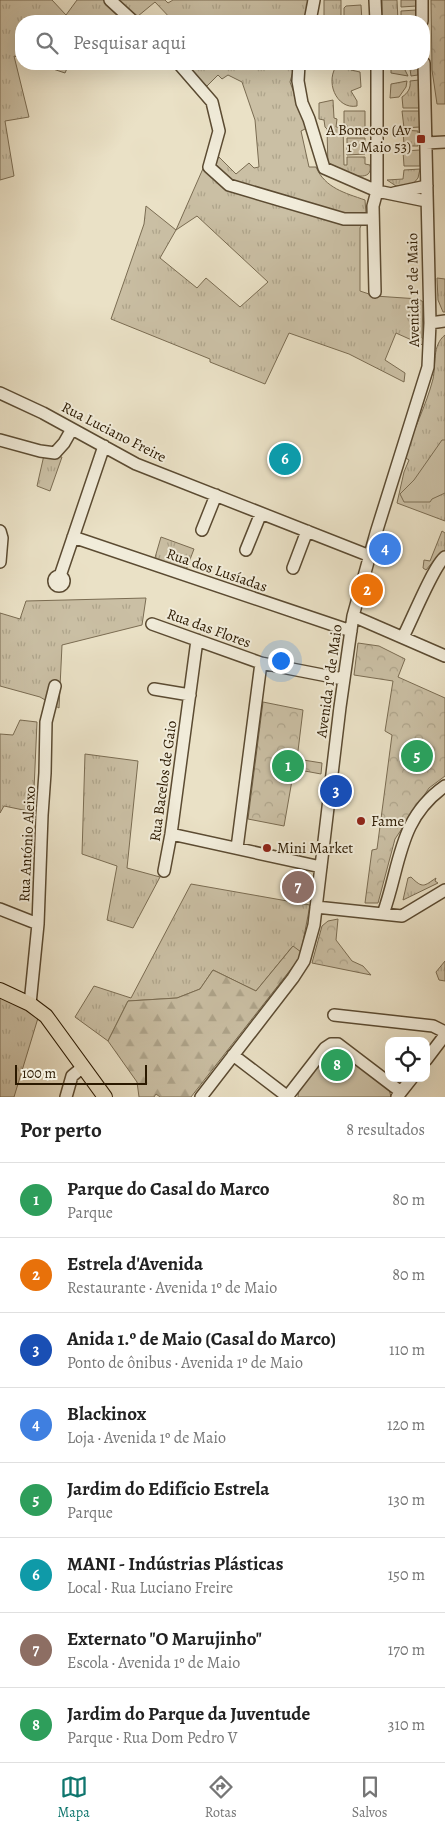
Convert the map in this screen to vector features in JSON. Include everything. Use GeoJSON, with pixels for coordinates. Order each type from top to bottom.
{"type":"FeatureCollection","features":[{"type":"Feature","properties":{"kind":"main road"},"geometry":{"type":"LineString","coordinates":[[0,990],[17,996],[30,1004],[52,1024],[105,1097]]}},
{"type":"Feature","properties":{"kind":"street"},"geometry":{"type":"LineString","coordinates":[[110,0],[126,15]]}},
{"type":"Feature","properties":{"kind":"street"},"geometry":{"type":"LineString","coordinates":[[311,15],[314,0]]}},
{"type":"Feature","properties":{"kind":"street"},"geometry":{"type":"LineString","coordinates":[[375,0],[376,15]]}},
{"type":"Feature","properties":{"kind":"street"},"geometry":{"type":"LineString","coordinates":[[422,0],[422,15]]}},
{"type":"Feature","properties":{"kind":"street"},"geometry":{"type":"LineString","coordinates":[[183,70],[212,102],[219,131],[209,167],[229,185],[344,219],[373,219]]}},
{"type":"Feature","properties":{"kind":"street"},"geometry":{"type":"LineString","coordinates":[[299,70],[298,81],[302,103],[309,118],[324,168],[382,193],[426,201]]}},
{"type":"Feature","properties":{"kind":"street"},"geometry":{"type":"LineString","coordinates":[[374,292],[373,206],[382,193],[377,70]]}},
{"type":"Feature","properties":{"kind":"street","name":"Avenida 1º de Maio"},"geometry":{"type":"LineString","coordinates":[[201,1097],[293,978],[304,961],[310,941],[316,907],[343,680],[353,616],[428,367],[430,322],[424,70]]}},
{"type":"Feature","properties":{"kind":"street"},"geometry":{"type":"LineString","coordinates":[[426,143],[445,142]]}},
{"type":"Feature","properties":{"kind":"street"},"geometry":{"type":"LineString","coordinates":[[382,193],[427,186]]}},
{"type":"Feature","properties":{"kind":"street"},"geometry":{"type":"LineString","coordinates":[[406,198],[428,220]]}},
{"type":"Feature","properties":{"kind":"street"},"geometry":{"type":"LineString","coordinates":[[430,322],[445,321]]}},
{"type":"Feature","properties":{"kind":"street","name":"Rua Luciano Freire"},"geometry":{"type":"LineString","coordinates":[[0,394],[43,413],[136,464],[370,556]]}},
{"type":"Feature","properties":{"kind":"street"},"geometry":{"type":"LineString","coordinates":[[0,440],[55,453],[64,444],[72,429]]}},
{"type":"Feature","properties":{"kind":"street"},"geometry":{"type":"LineString","coordinates":[[60,576],[104,446]]}},
{"type":"Feature","properties":{"kind":"street"},"geometry":{"type":"LineString","coordinates":[[202,530],[216,495]]}},
{"type":"Feature","properties":{"kind":"street"},"geometry":{"type":"LineString","coordinates":[[246,550],[261,513]]}},
{"type":"Feature","properties":{"kind":"street"},"geometry":{"type":"LineString","coordinates":[[0,531],[2,538],[0,562]]}},
{"type":"Feature","properties":{"kind":"street"},"geometry":{"type":"LineString","coordinates":[[293,568],[307,531]]}},
{"type":"Feature","properties":{"kind":"street","name":"Rua dos Lusíadas"},"geometry":{"type":"LineString","coordinates":[[73,538],[351,631]]}},
{"type":"Feature","properties":{"kind":"street"},"geometry":{"type":"LineString","coordinates":[[403,637],[431,579],[441,560],[445,557]]}},
{"type":"Feature","properties":{"kind":"street"},"geometry":{"type":"LineString","coordinates":[[353,616],[445,656]]}},
{"type":"Feature","properties":{"kind":"street","name":"Rua das Flores"},"geometry":{"type":"LineString","coordinates":[[152,624],[261,663],[343,680]]}},
{"type":"Feature","properties":{"kind":"street","name":"Rua Bacelos de Gaio"},"geometry":{"type":"LineString","coordinates":[[164,871],[171,834],[197,640]]}},
{"type":"Feature","properties":{"kind":"street"},"geometry":{"type":"LineString","coordinates":[[237,848],[261,663]]}},
{"type":"Feature","properties":{"kind":"street","name":"Rua António Aleixo"},"geometry":{"type":"LineString","coordinates":[[30,1004],[38,924],[46,722],[55,686]]}},
{"type":"Feature","properties":{"kind":"street"},"geometry":{"type":"LineString","coordinates":[[154,689],[190,695]]}},
{"type":"Feature","properties":{"kind":"street"},"geometry":{"type":"LineString","coordinates":[[383,914],[412,821],[426,802],[445,786]]}},
{"type":"Feature","properties":{"kind":"street"},"geometry":{"type":"LineString","coordinates":[[171,834],[321,867]]}},
{"type":"Feature","properties":{"kind":"street"},"geometry":{"type":"LineString","coordinates":[[316,907],[405,915],[445,890]]}},
{"type":"Feature","properties":{"kind":"street"},"geometry":{"type":"LineString","coordinates":[[0,909],[38,924]]}},
{"type":"Feature","properties":{"kind":"street"},"geometry":{"type":"LineString","coordinates":[[334,1015],[433,1026],[445,1034],[430,1055]]}},
{"type":"Feature","properties":{"kind":"street"},"geometry":{"type":"LineString","coordinates":[[233,1055],[287,1097],[325,1048],[334,1043],[338,1044],[399,1095],[409,1082]]}},
{"type":"Feature","properties":{"kind":"street"},"geometry":{"type":"LineString","coordinates":[[66,1097],[72,1076],[83,1067]]}},
{"type":"Feature","properties":{"kind":"green space"},"geometry":{"type":"Polygon","coordinates":[[[0,0],[52,0],[66,15],[15,15],[15,70],[17,70],[29,117],[5,121],[14,176],[0,180],[0,0]]]}},
{"type":"Feature","properties":{"kind":"green space"},"geometry":{"type":"Polygon","coordinates":[[[77,0],[165,0],[168,3],[173,0],[315,0],[311,15],[167,15],[155,2],[139,15],[66,15],[77,0]]]}},
{"type":"Feature","properties":{"kind":"green space"},"geometry":{"type":"Polygon","coordinates":[[[324,0],[341,0],[341,15],[324,15],[324,0]]]}},
{"type":"Feature","properties":{"kind":"green space"},"geometry":{"type":"Polygon","coordinates":[[[382,0],[397,0],[398,15],[382,15],[382,0]]]}},
{"type":"Feature","properties":{"kind":"green space"},"geometry":{"type":"Polygon","coordinates":[[[401,0],[417,0],[417,6],[401,7],[401,0]]]}},
{"type":"Feature","properties":{"kind":"green space"},"geometry":{"type":"Polygon","coordinates":[[[431,0],[445,0],[445,104],[437,104],[432,70],[431,0]]]}},
{"type":"Feature","properties":{"kind":"green space"},"geometry":{"type":"Polygon","coordinates":[[[361,5],[362,15],[344,15],[344,8],[346,6],[361,5]]]}},
{"type":"Feature","properties":{"kind":"green space"},"geometry":{"type":"Polygon","coordinates":[[[416,10],[416,15],[401,15],[401,11],[416,10]]]}},
{"type":"Feature","properties":{"kind":"green space"},"geometry":{"type":"Polygon","coordinates":[[[190,70],[293,70],[290,82],[307,128],[301,131],[309,167],[316,167],[325,180],[336,189],[365,200],[366,214],[360,228],[360,291],[375,296],[419,299],[423,302],[422,338],[426,340],[425,346],[396,333],[385,360],[405,373],[404,382],[349,354],[289,333],[265,384],[210,362],[210,359],[111,319],[144,224],[146,206],[176,230],[205,164],[219,157],[236,174],[249,163],[254,168],[259,167],[255,120],[242,82],[228,75],[222,79],[218,75],[207,86],[190,70]],[[197,216],[176,230],[160,258],[197,288],[206,278],[240,307],[268,282],[197,216]]]}},
{"type":"Feature","properties":{"kind":"green space"},"geometry":{"type":"Polygon","coordinates":[[[351,70],[360,72],[361,87],[351,91],[357,101],[357,106],[350,106],[338,99],[332,85],[334,71],[351,70]]]}},
{"type":"Feature","properties":{"kind":"green space"},"geometry":{"type":"Polygon","coordinates":[[[391,70],[405,70],[408,76],[391,73],[391,70]]]}},
{"type":"Feature","properties":{"kind":"green space"},"geometry":{"type":"Polygon","coordinates":[[[410,70],[418,70],[418,75],[411,76],[410,70]]]}},
{"type":"Feature","properties":{"kind":"green space"},"geometry":{"type":"Polygon","coordinates":[[[419,80],[420,108],[403,108],[402,97],[409,90],[410,81],[419,80]]]}},
{"type":"Feature","properties":{"kind":"green space"},"geometry":{"type":"Polygon","coordinates":[[[407,81],[406,87],[399,97],[390,98],[391,84],[407,81]]]}},
{"type":"Feature","properties":{"kind":"green space"},"geometry":{"type":"Polygon","coordinates":[[[333,100],[334,118],[337,119],[336,127],[343,127],[344,165],[347,165],[347,157],[365,157],[365,164],[370,165],[370,171],[367,175],[356,176],[328,166],[327,129],[324,120],[319,119],[319,103],[333,100]]]}},
{"type":"Feature","properties":{"kind":"green space"},"geometry":{"type":"Polygon","coordinates":[[[344,111],[365,111],[365,134],[347,134],[347,125],[344,124],[344,111]]]}},
{"type":"Feature","properties":{"kind":"green space"},"geometry":{"type":"Polygon","coordinates":[[[402,111],[419,111],[420,127],[404,128],[402,111]]]}},
{"type":"Feature","properties":{"kind":"green space"},"geometry":{"type":"Polygon","coordinates":[[[403,130],[418,131],[418,146],[404,146],[403,130]]]}},
{"type":"Feature","properties":{"kind":"green space"},"geometry":{"type":"Polygon","coordinates":[[[347,138],[365,138],[365,154],[347,155],[347,138]]]}},
{"type":"Feature","properties":{"kind":"green space"},"geometry":{"type":"Polygon","coordinates":[[[420,150],[420,166],[404,166],[403,151],[420,150]]]}},
{"type":"Feature","properties":{"kind":"green space"},"geometry":{"type":"Polygon","coordinates":[[[420,169],[418,178],[413,184],[396,186],[387,180],[403,179],[404,170],[420,169]]]}},
{"type":"Feature","properties":{"kind":"green space"},"geometry":{"type":"Polygon","coordinates":[[[437,278],[445,279],[445,312],[443,312],[438,300],[437,278]]]}},
{"type":"Feature","properties":{"kind":"green space"},"geometry":{"type":"Polygon","coordinates":[[[445,335],[445,521],[397,503],[404,472],[409,460],[404,457],[430,389],[438,344],[445,335]]]}},
{"type":"Feature","properties":{"kind":"green space"},"geometry":{"type":"Polygon","coordinates":[[[442,440],[445,440],[445,493],[432,499],[430,502],[404,502],[400,494],[414,480],[442,440]]]}},
{"type":"Feature","properties":{"kind":"green space"},"geometry":{"type":"Polygon","coordinates":[[[44,455],[62,457],[50,491],[37,486],[44,455]]]}},
{"type":"Feature","properties":{"kind":"green space"},"geometry":{"type":"Polygon","coordinates":[[[442,531],[445,533],[445,552],[436,558],[426,570],[423,568],[424,560],[430,561],[442,531]]]}},
{"type":"Feature","properties":{"kind":"green space"},"geometry":{"type":"Polygon","coordinates":[[[161,537],[194,549],[186,570],[154,561],[161,537]]]}},
{"type":"Feature","properties":{"kind":"green space"},"geometry":{"type":"Polygon","coordinates":[[[146,598],[142,625],[62,645],[59,708],[40,697],[0,686],[0,613],[20,619],[26,601],[146,598]]]}},
{"type":"Feature","properties":{"kind":"green space"},"geometry":{"type":"Polygon","coordinates":[[[358,643],[379,646],[405,659],[398,677],[445,698],[445,776],[429,788],[395,839],[378,903],[365,903],[372,850],[377,849],[392,735],[385,731],[393,681],[354,675],[358,643]]]}},
{"type":"Feature","properties":{"kind":"green space"},"geometry":{"type":"Polygon","coordinates":[[[263,702],[303,710],[297,759],[322,763],[321,774],[294,769],[284,826],[248,819],[263,702]]]}},
{"type":"Feature","properties":{"kind":"green space"},"geometry":{"type":"Polygon","coordinates":[[[20,720],[37,722],[33,812],[4,806],[0,813],[0,734],[13,735],[20,720]]]}},
{"type":"Feature","properties":{"kind":"green space"},"geometry":{"type":"Polygon","coordinates":[[[85,754],[138,761],[127,868],[160,877],[133,928],[107,920],[117,866],[82,854],[85,754]]]}},
{"type":"Feature","properties":{"kind":"green space"},"geometry":{"type":"Polygon","coordinates":[[[411,877],[421,885],[436,878],[435,881],[438,883],[403,900],[408,878],[411,877]]]}},
{"type":"Feature","properties":{"kind":"green space"},"geometry":{"type":"Polygon","coordinates":[[[191,884],[310,905],[301,952],[292,947],[256,991],[213,970],[200,989],[177,998],[128,1001],[108,1041],[75,1017],[94,986],[131,998],[191,884]]]}},
{"type":"Feature","properties":{"kind":"green space"},"geometry":{"type":"Polygon","coordinates":[[[338,919],[336,940],[352,961],[363,966],[371,975],[312,963],[322,926],[328,921],[338,919]]]}},
{"type":"Feature","properties":{"kind":"green space"},"geometry":{"type":"Polygon","coordinates":[[[293,946],[301,952],[298,960],[191,1097],[160,1097],[156,1094],[154,1097],[139,1097],[137,1082],[108,1041],[128,1001],[177,998],[200,989],[213,970],[256,991],[293,946]]]}},
{"type":"Feature","properties":{"kind":"green space"},"geometry":{"type":"Polygon","coordinates":[[[445,961],[445,981],[439,980],[436,972],[445,961]]]}},
{"type":"Feature","properties":{"kind":"green space"},"geometry":{"type":"Polygon","coordinates":[[[0,997],[29,1009],[38,1018],[14,1097],[0,1097],[0,997]]]}},
{"type":"Feature","properties":{"kind":"green space"},"geometry":{"type":"Polygon","coordinates":[[[340,1050],[389,1089],[391,1097],[298,1097],[299,1086],[328,1051],[340,1050]]]}},
{"type":"Feature","properties":{"kind":"place","name":"A Bonecos (Av 1º Maio 53)"},"geometry":{"type":"Point","coordinates":[421,139]}},
{"type":"Feature","properties":{"kind":"place","name":"MANI - Indústrias Plásticas"},"geometry":{"type":"Point","coordinates":[285,459]}},
{"type":"Feature","properties":{"kind":"place","name":"Blackinox"},"geometry":{"type":"Point","coordinates":[385,549]}},
{"type":"Feature","properties":{"kind":"place","name":"Estrela d'Avenida"},"geometry":{"type":"Point","coordinates":[367,590]}},
{"type":"Feature","properties":{"kind":"place","name":"Jardim do Edifício Estrela"},"geometry":{"type":"Point","coordinates":[417,756]}},
{"type":"Feature","properties":{"kind":"place","name":"Parque do Casal do Marco"},"geometry":{"type":"Point","coordinates":[288,766]}},
{"type":"Feature","properties":{"kind":"place","name":"Anida 1.º de Maio (Casal do Marco)"},"geometry":{"type":"Point","coordinates":[336,791]}},
{"type":"Feature","properties":{"kind":"place","name":"Fame"},"geometry":{"type":"Point","coordinates":[361,821]}},
{"type":"Feature","properties":{"kind":"place","name":"Mini Market"},"geometry":{"type":"Point","coordinates":[267,848]}},
{"type":"Feature","properties":{"kind":"place","name":"Externato \"O Marujinho\""},"geometry":{"type":"Point","coordinates":[298,887]}},
{"type":"Feature","properties":{"kind":"place","name":"Jardim do Parque da Juventude"},"geometry":{"type":"Point","coordinates":[337,1065]}}]}
